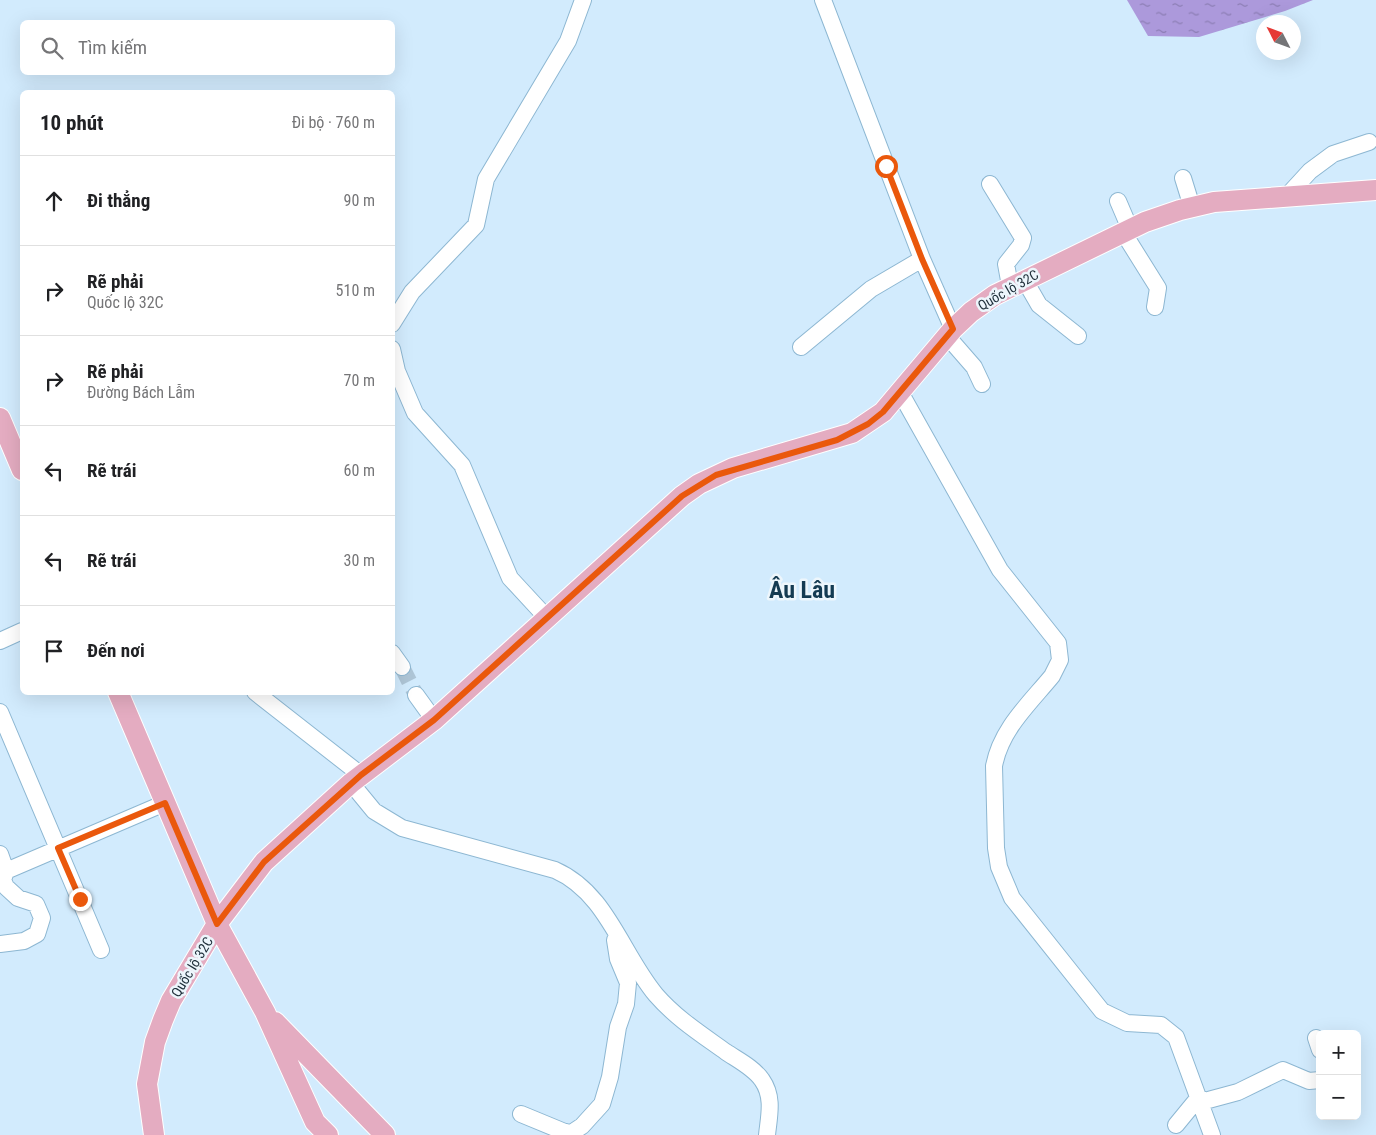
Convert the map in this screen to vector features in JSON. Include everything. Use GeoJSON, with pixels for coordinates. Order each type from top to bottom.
{"type":"FeatureCollection","features":[{"type":"Feature","properties":{"kind":"main road","name":"Quốc lộ 32C"},"geometry":{"type":"LineString","coordinates":[[154,1135],[147,1084],[155,1042],[171,1001],[217,924],[264,862],[356,779],[434,720],[682,496],[700,484],[733,468],[852,434],[883,412],[950,332],[971,312],[1017,283],[1126,230],[1192,206],[1251,197],[1376,190]]}},
{"type":"Feature","properties":{"kind":"main road"},"geometry":{"type":"LineString","coordinates":[[0,418],[20,465]]}},
{"type":"Feature","properties":{"kind":"main road"},"geometry":{"type":"LineString","coordinates":[[119,695],[217,924],[265,1012],[315,1122],[328,1135]]}},
{"type":"Feature","properties":{"kind":"main road"},"geometry":{"type":"LineString","coordinates":[[265,1012],[385,1135]]}},
{"type":"Feature","properties":{"kind":"street"},"geometry":{"type":"LineString","coordinates":[[395,319],[412,292],[476,225],[486,179],[568,41],[583,0]]}},
{"type":"Feature","properties":{"kind":"street"},"geometry":{"type":"LineString","coordinates":[[823,0],[950,332],[974,367],[982,384]]}},
{"type":"Feature","properties":{"kind":"street"},"geometry":{"type":"LineString","coordinates":[[1288,195],[1310,172],[1333,154],[1369,142]]}},
{"type":"Feature","properties":{"kind":"street"},"geometry":{"type":"LineString","coordinates":[[1183,178],[1192,206]]}},
{"type":"Feature","properties":{"kind":"street"},"geometry":{"type":"LineString","coordinates":[[990,184],[1023,238],[1021,245],[1006,264],[1017,283],[1039,305],[1078,336]]}},
{"type":"Feature","properties":{"kind":"street"},"geometry":{"type":"LineString","coordinates":[[1118,200],[1126,230],[1158,288],[1155,307]]}},
{"type":"Feature","properties":{"kind":"street"},"geometry":{"type":"LineString","coordinates":[[801,347],[871,289],[922,259]]}},
{"type":"Feature","properties":{"kind":"street"},"geometry":{"type":"LineString","coordinates":[[395,361],[415,413],[462,465],[510,578],[547,618]]}},
{"type":"Feature","properties":{"kind":"street"},"geometry":{"type":"LineString","coordinates":[[900,392],[1000,570],[1018,595],[1055,637],[1060,651],[1057,668],[1007,730],[996,754],[994,766],[996,848],[1005,885],[1019,907],[1102,1011],[1118,1020],[1155,1024],[1172,1032],[1179,1042],[1212,1135]]}},
{"type":"Feature","properties":{"kind":"street"},"geometry":{"type":"LineString","coordinates":[[0,641],[20,633]]}},
{"type":"Feature","properties":{"kind":"street"},"geometry":{"type":"LineString","coordinates":[[395,657],[402,667]]}},
{"type":"Feature","properties":{"kind":"street"},"geometry":{"type":"LineString","coordinates":[[258,695],[356,779],[374,811],[402,828],[555,870],[566,875],[594,898],[645,981],[679,1019],[761,1078],[769,1095],[767,1135]]}},
{"type":"Feature","properties":{"kind":"street"},"geometry":{"type":"LineString","coordinates":[[416,695],[434,720]]}},
{"type":"Feature","properties":{"kind":"street"},"geometry":{"type":"LineString","coordinates":[[0,712],[101,950]]}},
{"type":"Feature","properties":{"kind":"street"},"geometry":{"type":"LineString","coordinates":[[6,871],[165,803]]}},
{"type":"Feature","properties":{"kind":"street"},"geometry":{"type":"LineString","coordinates":[[0,854],[6,871],[3,880],[6,887],[18,898],[36,904],[42,918],[38,934],[24,941],[0,944]]}},
{"type":"Feature","properties":{"kind":"street"},"geometry":{"type":"LineString","coordinates":[[522,1114],[567,1133],[573,1132],[582,1126],[602,1104],[610,1077],[618,1027],[626,1004],[628,983],[618,959],[613,929]]}},
{"type":"Feature","properties":{"kind":"street"},"geometry":{"type":"LineString","coordinates":[[1176,1125],[1200,1100],[1238,1092],[1283,1070],[1308,1081],[1316,1080]]}},
{"type":"Feature","properties":{"kind":"water"},"geometry":{"type":"Polygon","coordinates":[[[1127,0],[1313,0],[1272,15],[1256,15],[1256,20],[1199,37],[1148,36],[1127,0]]]}},
{"type":"Feature","properties":{"kind":"tunnel"},"geometry":{"type":"LineString","coordinates":[[402,667],[416,695]]}},
{"type":"Feature","properties":{"kind":"district","name":"Âu Lâu"},"geometry":{"type":"Point","coordinates":[802,590]}},
{"type":"Feature","properties":{"kind":"route"},"geometry":{"type":"LineString","coordinates":[[80,899],[58,848],[165,803],[217,924],[264,862],[351,783],[434,720],[682,496],[716,475],[733,468],[837,440],[852,434],[883,412],[953,329],[922,259],[886,166]]}}]}
